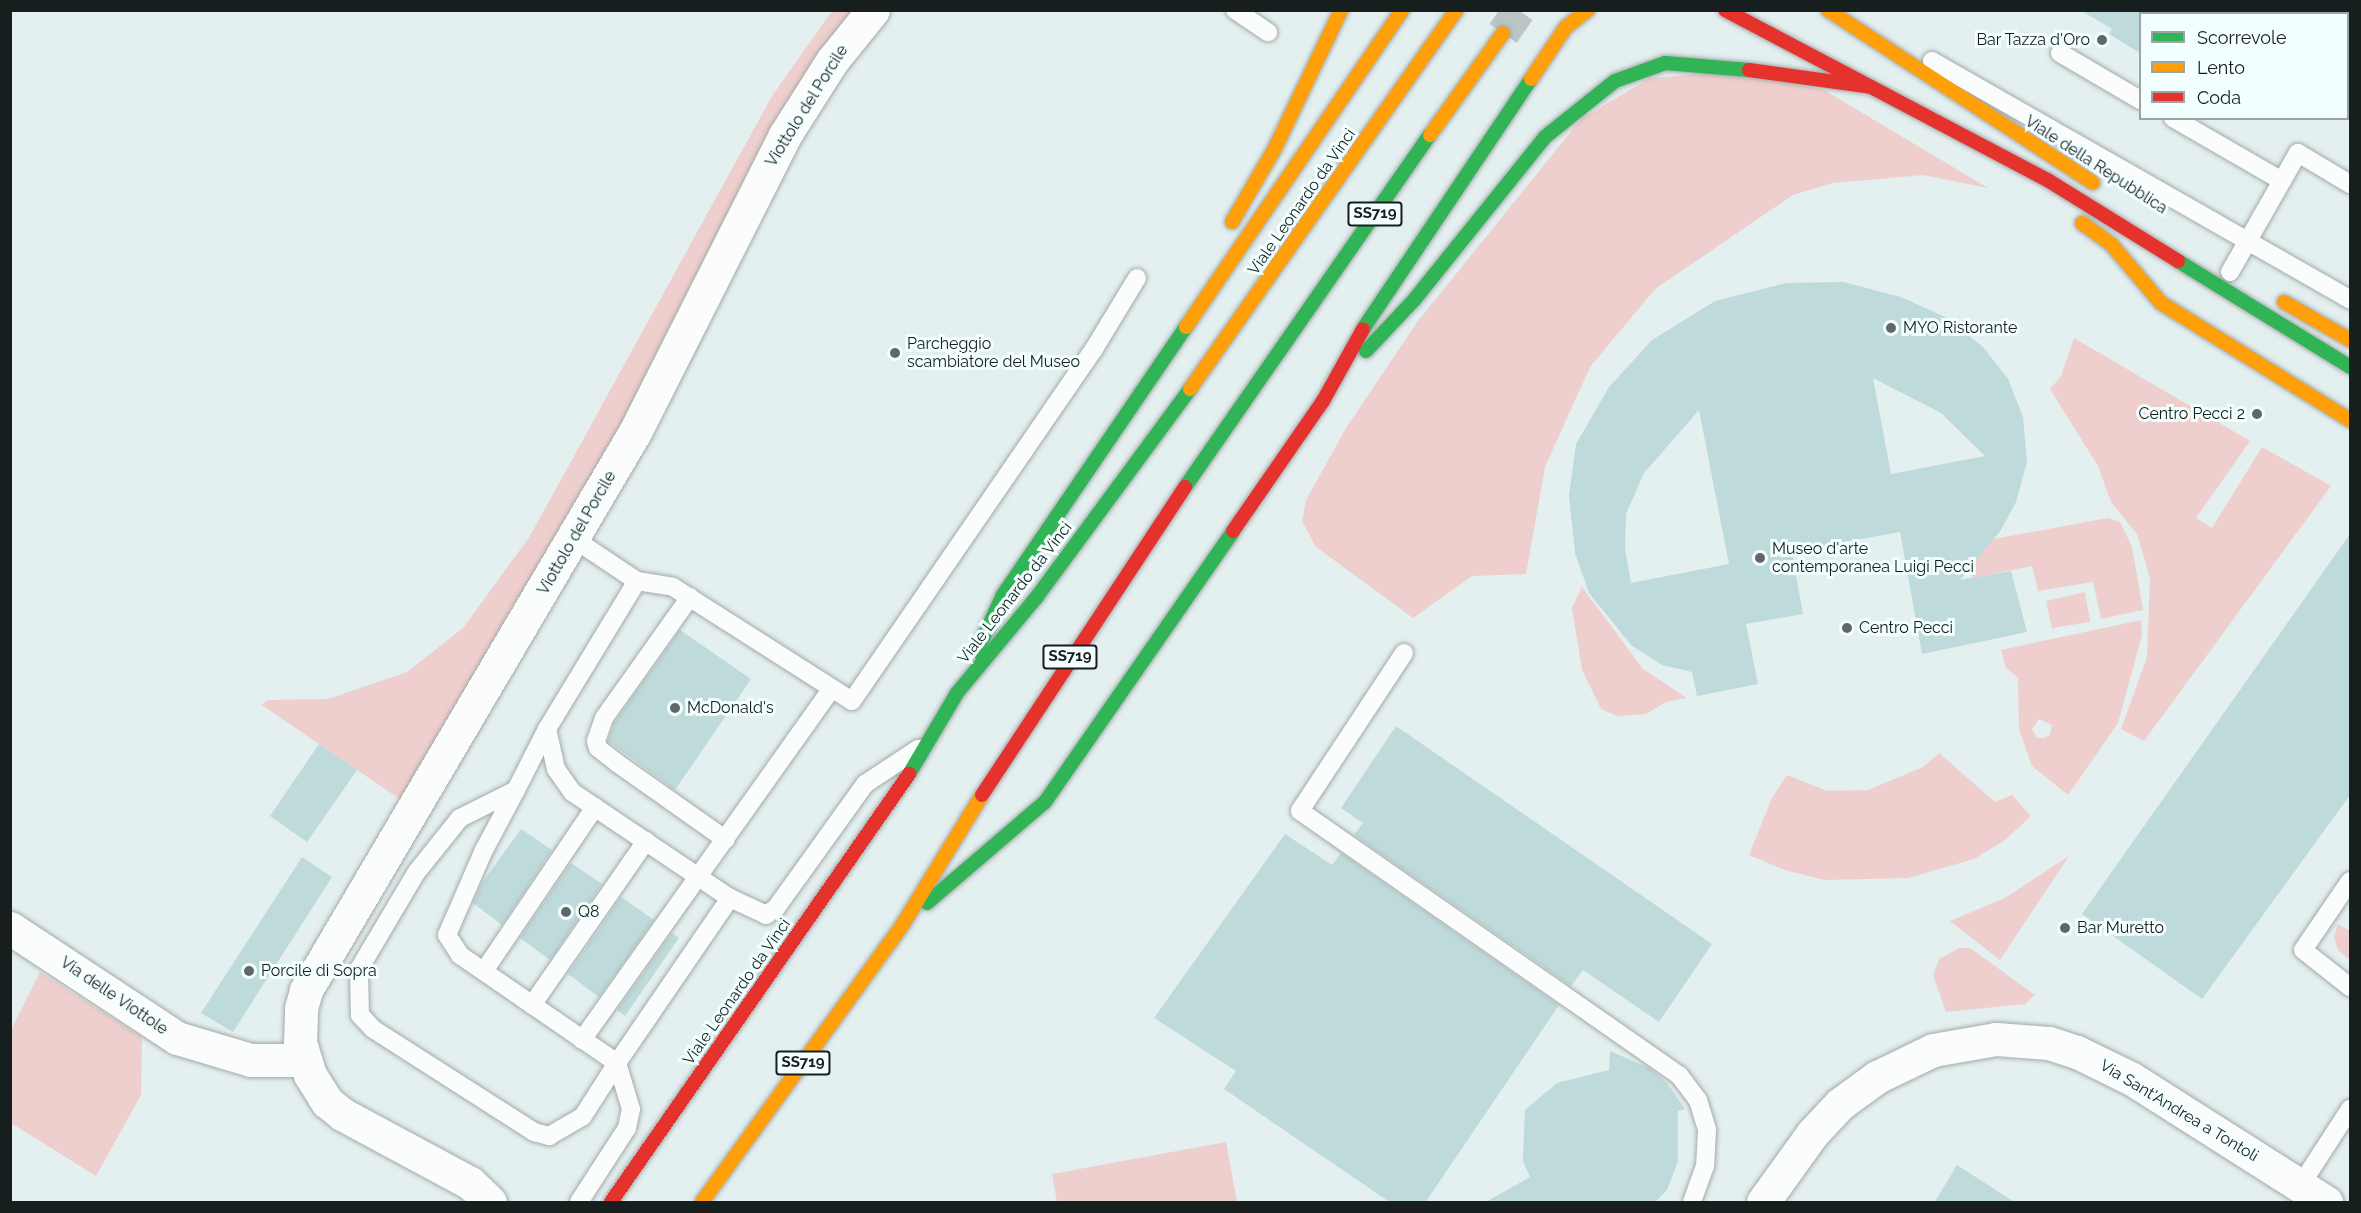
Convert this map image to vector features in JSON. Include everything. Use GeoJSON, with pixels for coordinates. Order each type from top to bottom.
{"type":"FeatureCollection","features":[{"type":"Feature","properties":{"kind":"main road"},"geometry":{"type":"LineString","coordinates":[[1227,231],[1275,148],[1341,10]]}},
{"type":"Feature","properties":{"kind":"main road"},"geometry":{"type":"LineString","coordinates":[[957,693],[1003,595],[1131,403],[1402,10]]}},
{"type":"Feature","properties":{"kind":"main road","name":"Viale Leonardo da Vinci"},"geometry":{"type":"LineString","coordinates":[[611,1203],[932,741],[957,693],[1036,598],[1213,358],[1456,10]]}},
{"type":"Feature","properties":{"kind":"main road"},"geometry":{"type":"LineString","coordinates":[[903,924],[1045,802],[1326,394],[1370,317],[1566,27],[1588,10]]}},
{"type":"Feature","properties":{"kind":"main road"},"geometry":{"type":"LineString","coordinates":[[1725,10],[1809,51],[1913,111],[2049,181],[2350,367]]}},
{"type":"Feature","properties":{"kind":"main road","name":"Viale della Repubblica"},"geometry":{"type":"LineString","coordinates":[[1828,10],[2110,194]]}},
{"type":"Feature","properties":{"kind":"main road","name":"SS719"},"geometry":{"type":"LineString","coordinates":[[702,1203],[903,924],[1039,704],[1246,396],[1503,33]]}},
{"type":"Feature","properties":{"kind":"main road"},"geometry":{"type":"LineString","coordinates":[[1326,394],[1414,300],[1545,137],[1616,81],[1665,63],[1693,63],[1871,87]]}},
{"type":"Feature","properties":{"kind":"main road"},"geometry":{"type":"LineString","coordinates":[[1913,111],[2041,194]]}},
{"type":"Feature","properties":{"kind":"main road"},"geometry":{"type":"LineString","coordinates":[[2067,213],[2111,244],[2162,303],[2350,420]]}},
{"type":"Feature","properties":{"kind":"main road"},"geometry":{"type":"LineString","coordinates":[[1131,403],[1191,293]]}},
{"type":"Feature","properties":{"kind":"main road"},"geometry":{"type":"LineString","coordinates":[[2270,294],[2350,340]]}},
{"type":"Feature","properties":{"kind":"street","name":"Viottolo del Porcile"},"geometry":{"type":"LineString","coordinates":[[305,1060],[300,1043],[301,1008],[313,975],[574,539],[668,370],[785,135],[832,62],[873,10]]}},
{"type":"Feature","properties":{"kind":"street","name":"Via delle Viottole"},"geometry":{"type":"LineString","coordinates":[[10,928],[177,1038],[251,1060],[305,1060]]}},
{"type":"Feature","properties":{"kind":"street","name":"Via Sant'Andrea a Tontoli"},"geometry":{"type":"LineString","coordinates":[[1763,1203],[1812,1134],[1840,1104],[1877,1077],[1933,1050],[1996,1039],[2049,1043],[2077,1052],[2132,1079],[2313,1194]]}},
{"type":"Feature","properties":{"kind":"street"},"geometry":{"type":"LineString","coordinates":[[305,1060],[317,1088],[342,1114],[470,1183],[490,1203]]}},
{"type":"Feature","properties":{"kind":"lane"},"geometry":{"type":"LineString","coordinates":[[1235,10],[1268,32]]}},
{"type":"Feature","properties":{"kind":"lane"},"geometry":{"type":"LineString","coordinates":[[1833,10],[1956,74],[2350,299]]}},
{"type":"Feature","properties":{"kind":"lane"},"geometry":{"type":"LineString","coordinates":[[2060,53],[2139,99]]}},
{"type":"Feature","properties":{"kind":"lane"},"geometry":{"type":"LineString","coordinates":[[2176,120],[2282,181]]}},
{"type":"Feature","properties":{"kind":"lane"},"geometry":{"type":"LineString","coordinates":[[2230,272],[2298,153],[2350,184]]}},
{"type":"Feature","properties":{"kind":"lane"},"geometry":{"type":"LineString","coordinates":[[574,539],[637,582],[673,587],[831,690],[852,701],[1094,349],[1137,278]]}},
{"type":"Feature","properties":{"kind":"lane"},"geometry":{"type":"LineString","coordinates":[[579,1203],[627,1128],[631,1108],[617,1063],[484,971],[453,946],[447,936],[449,925],[547,729],[637,582]]}},
{"type":"Feature","properties":{"kind":"lane"},"geometry":{"type":"LineString","coordinates":[[690,597],[604,718],[596,741],[598,747],[617,763],[726,840]]}},
{"type":"Feature","properties":{"kind":"lane"},"geometry":{"type":"LineString","coordinates":[[1404,653],[1300,811],[1679,1075],[1698,1100],[1707,1131],[1705,1166],[1692,1203]]}},
{"type":"Feature","properties":{"kind":"lane"},"geometry":{"type":"LineString","coordinates":[[582,1040],[831,690]]}},
{"type":"Feature","properties":{"kind":"lane"},"geometry":{"type":"LineString","coordinates":[[547,729],[556,769],[572,792],[730,898],[766,915],[776,908],[865,784],[932,741]]}},
{"type":"Feature","properties":{"kind":"lane"},"geometry":{"type":"LineString","coordinates":[[516,790],[460,818],[416,873],[359,969],[360,1015],[373,1029],[534,1132],[549,1136],[583,1116],[730,898]]}},
{"type":"Feature","properties":{"kind":"lane"},"geometry":{"type":"LineString","coordinates":[[484,971],[595,807]]}},
{"type":"Feature","properties":{"kind":"lane"},"geometry":{"type":"LineString","coordinates":[[531,1005],[646,842]]}},
{"type":"Feature","properties":{"kind":"lane"},"geometry":{"type":"LineString","coordinates":[[2350,881],[2303,950],[2350,987]]}},
{"type":"Feature","properties":{"kind":"lane"},"geometry":{"type":"LineString","coordinates":[[2313,1194],[2350,1109]]}},
{"type":"Feature","properties":{"kind":"shaded area"},"geometry":{"type":"Polygon","coordinates":[[[832,11],[861,11],[591,489],[404,802],[11,534],[262,705],[267,700],[328,699],[407,672],[463,628],[530,536],[772,96],[832,11]]]}},
{"type":"Feature","properties":{"kind":"shaded area"},"geometry":{"type":"Polygon","coordinates":[[[1730,72],[1824,90],[1988,188],[1923,175],[1833,183],[1793,195],[1655,289],[1590,367],[1545,467],[1526,574],[1472,576],[1413,618],[1316,547],[1302,521],[1306,500],[1346,428],[1418,321],[1581,119],[1650,78],[1730,72]]]}},
{"type":"Feature","properties":{"kind":"shaded area"},"geometry":{"type":"Polygon","coordinates":[[[2074,338],[2250,441],[2196,518],[2212,528],[2262,447],[2331,486],[2144,741],[2121,729],[2147,657],[2150,578],[2137,534],[2111,502],[2098,466],[2050,389],[2061,376],[2074,338]]]}},
{"type":"Feature","properties":{"kind":"shaded area"},"geometry":{"type":"Polygon","coordinates":[[[2108,518],[2120,522],[2132,547],[2143,610],[2101,619],[2093,582],[2038,591],[2032,566],[1972,578],[1966,544],[2108,518]]]}},
{"type":"Feature","properties":{"kind":"shaded area"},"geometry":{"type":"Polygon","coordinates":[[[1582,587],[1643,669],[1687,698],[1666,702],[1646,714],[1617,716],[1601,709],[1582,670],[1572,608],[1582,587]]]}},
{"type":"Feature","properties":{"kind":"shaded area"},"geometry":{"type":"Polygon","coordinates":[[[2085,592],[2090,622],[2052,628],[2046,601],[2085,592]]]}},
{"type":"Feature","properties":{"kind":"shaded area"},"geometry":{"type":"Polygon","coordinates":[[[2141,620],[2142,635],[2118,723],[2068,795],[2032,766],[2019,729],[2018,678],[2006,668],[2001,650],[2141,620]],[[2039,719],[2032,729],[2037,738],[2044,738],[2050,735],[2052,725],[2039,719]]]}},
{"type":"Feature","properties":{"kind":"shaded area"},"geometry":{"type":"Polygon","coordinates":[[[1939,753],[1995,802],[2012,795],[2031,816],[2005,840],[1974,859],[1908,878],[1824,880],[1785,870],[1749,855],[1772,798],[1787,775],[1827,791],[1868,790],[1923,767],[1939,753]]]}},
{"type":"Feature","properties":{"kind":"shaded area"},"geometry":{"type":"Polygon","coordinates":[[[2069,856],[2000,960],[1950,921],[2005,898],[2069,856]]]}},
{"type":"Feature","properties":{"kind":"shaded area"},"geometry":{"type":"Polygon","coordinates":[[[2338,924],[2350,931],[2350,960],[2338,950],[2334,937],[2338,924]]]}},
{"type":"Feature","properties":{"kind":"shaded area"},"geometry":{"type":"Polygon","coordinates":[[[1960,948],[1970,948],[2035,995],[2025,1004],[1946,1012],[1933,975],[1940,958],[1960,948]]]}},
{"type":"Feature","properties":{"kind":"shaded area"},"geometry":{"type":"Polygon","coordinates":[[[40,972],[142,1037],[141,1095],[96,1176],[11,1123],[11,1030],[40,972]]]}},
{"type":"Feature","properties":{"kind":"shaded area"},"geometry":{"type":"Polygon","coordinates":[[[1226,1142],[1237,1202],[1057,1202],[1052,1174],[1226,1142]]]}},
{"type":"Feature","properties":{"kind":"building"},"geometry":{"type":"Polygon","coordinates":[[[2080,10],[2140,10],[2139,52],[2109,34],[2112,29],[2080,10]]]}},
{"type":"Feature","properties":{"kind":"building"},"geometry":{"type":"Polygon","coordinates":[[[1843,282],[1901,297],[1947,318],[1983,347],[2008,379],[2023,417],[2027,462],[2016,502],[2001,530],[1960,580],[2011,571],[2027,632],[1922,654],[1900,532],[1805,549],[1792,553],[1803,614],[1746,624],[1758,684],[1697,696],[1692,672],[1662,665],[1631,645],[1589,593],[1575,553],[1569,495],[1576,444],[1609,387],[1652,340],[1715,301],[1786,283],[1843,282]],[[1873,378],[1891,474],[1985,456],[1941,413],[1873,378]],[[1699,410],[1644,473],[1626,514],[1625,548],[1631,583],[1729,564],[1699,410]]]}},
{"type":"Feature","properties":{"kind":"building"},"geometry":{"type":"Polygon","coordinates":[[[2350,534],[2350,795],[2202,999],[2082,914],[2350,534]]]}},
{"type":"Feature","properties":{"kind":"building","name":"McDonald's"},"geometry":{"type":"Polygon","coordinates":[[[680,630],[751,679],[675,790],[608,741],[614,723],[680,630]]]}},
{"type":"Feature","properties":{"kind":"building"},"geometry":{"type":"Polygon","coordinates":[[[1396,726],[1712,944],[1659,1022],[1583,970],[1571,986],[1354,835],[1363,823],[1341,808],[1396,726]]]}},
{"type":"Feature","properties":{"kind":"building"},"geometry":{"type":"Polygon","coordinates":[[[319,744],[357,770],[307,842],[270,816],[319,744]]]}},
{"type":"Feature","properties":{"kind":"building"},"geometry":{"type":"Polygon","coordinates":[[[521,829],[552,850],[502,925],[473,903],[482,883],[521,829]]]}},
{"type":"Feature","properties":{"kind":"building"},"geometry":{"type":"Polygon","coordinates":[[[1285,834],[1332,865],[1341,853],[1559,1005],[1425,1203],[1391,1203],[1224,1089],[1236,1071],[1154,1018],[1285,834]]]}},
{"type":"Feature","properties":{"kind":"building","name":"Porcile di Sopra"},"geometry":{"type":"Polygon","coordinates":[[[302,857],[332,877],[233,1032],[201,1013],[302,857]]]}},
{"type":"Feature","properties":{"kind":"building"},"geometry":{"type":"Polygon","coordinates":[[[571,863],[602,884],[550,960],[520,938],[571,863]]]}},
{"type":"Feature","properties":{"kind":"building"},"geometry":{"type":"Polygon","coordinates":[[[621,897],[654,920],[599,997],[568,974],[621,897]]]}},
{"type":"Feature","properties":{"kind":"building"},"geometry":{"type":"Polygon","coordinates":[[[672,933],[679,938],[625,1016],[617,1010],[672,933]]]}},
{"type":"Feature","properties":{"kind":"building"},"geometry":{"type":"Polygon","coordinates":[[[1610,1051],[1651,1069],[1667,1083],[1685,1109],[1678,1111],[1678,1161],[1667,1190],[1654,1203],[1484,1203],[1530,1177],[1523,1161],[1525,1110],[1557,1083],[1609,1070],[1610,1051]]]}},
{"type":"Feature","properties":{"kind":"building"},"geometry":{"type":"Polygon","coordinates":[[[1957,1165],[2016,1203],[1934,1203],[1957,1165]]]}},
{"type":"Feature","properties":{"kind":"tunnel"},"geometry":{"type":"LineString","coordinates":[[1503,33],[1519,10]]}},
{"type":"Feature","properties":{"kind":"traffic: fast"},"geometry":{"type":"LineString","coordinates":[[1366,351],[1414,300],[1545,137],[1615,81],[1665,63],[1749,70]]}},
{"type":"Feature","properties":{"kind":"traffic: fast"},"geometry":{"type":"LineString","coordinates":[[1363,329],[1531,79]]}},
{"type":"Feature","properties":{"kind":"traffic: fast"},"geometry":{"type":"LineString","coordinates":[[1185,487],[1430,135]]}},
{"type":"Feature","properties":{"kind":"traffic: fast"},"geometry":{"type":"LineString","coordinates":[[2178,261],[2350,367]]}},
{"type":"Feature","properties":{"kind":"traffic: fast"},"geometry":{"type":"LineString","coordinates":[[977,651],[1003,595],[1186,327]]}},
{"type":"Feature","properties":{"kind":"traffic: fast"},"geometry":{"type":"LineString","coordinates":[[909,774],[957,693],[1036,598],[1190,389]]}},
{"type":"Feature","properties":{"kind":"traffic: fast"},"geometry":{"type":"LineString","coordinates":[[927,903],[1045,802],[1233,531]]}},
{"type":"Feature","properties":{"kind":"traffic: slow"},"geometry":{"type":"LineString","coordinates":[[1232,222],[1275,148],[1341,10]]}},
{"type":"Feature","properties":{"kind":"traffic: slow"},"geometry":{"type":"LineString","coordinates":[[1186,327],[1402,10]]}},
{"type":"Feature","properties":{"kind":"traffic: slow"},"geometry":{"type":"LineString","coordinates":[[1190,389],[1456,10]]}},
{"type":"Feature","properties":{"kind":"traffic: slow"},"geometry":{"type":"LineString","coordinates":[[1531,79],[1566,27],[1588,10]]}},
{"type":"Feature","properties":{"kind":"traffic: slow"},"geometry":{"type":"LineString","coordinates":[[1828,10],[2093,183]]}},
{"type":"Feature","properties":{"kind":"traffic: slow"},"geometry":{"type":"LineString","coordinates":[[1430,135],[1503,33]]}},
{"type":"Feature","properties":{"kind":"traffic: slow"},"geometry":{"type":"LineString","coordinates":[[2082,223],[2111,244],[2161,303],[2350,420]]}},
{"type":"Feature","properties":{"kind":"traffic: slow"},"geometry":{"type":"LineString","coordinates":[[2284,302],[2350,340]]}},
{"type":"Feature","properties":{"kind":"traffic: slow"},"geometry":{"type":"LineString","coordinates":[[702,1202],[903,924],[982,795]]}},
{"type":"Feature","properties":{"kind":"traffic: jam"},"geometry":{"type":"LineString","coordinates":[[1725,10],[2049,181],[2178,261]]}},
{"type":"Feature","properties":{"kind":"traffic: jam"},"geometry":{"type":"LineString","coordinates":[[1749,70],[1871,87]]}},
{"type":"Feature","properties":{"kind":"traffic: jam"},"geometry":{"type":"LineString","coordinates":[[1233,531],[1323,401],[1363,329]]}},
{"type":"Feature","properties":{"kind":"traffic: jam"},"geometry":{"type":"LineString","coordinates":[[982,795],[1185,487]]}},
{"type":"Feature","properties":{"kind":"traffic: jam"},"geometry":{"type":"LineString","coordinates":[[611,1202],[909,774]]}},
{"type":"Feature","properties":{"kind":"place","name":"Bar Tazza d'Oro"},"geometry":{"type":"Point","coordinates":[2102,40]}},
{"type":"Feature","properties":{"kind":"place","name":"MYO Ristorante"},"geometry":{"type":"Point","coordinates":[1891,328]}},
{"type":"Feature","properties":{"kind":"place","name":"Parcheggio scambiatore del Museo"},"geometry":{"type":"Point","coordinates":[895,353]}},
{"type":"Feature","properties":{"kind":"place","name":"Centro Pecci 2"},"geometry":{"type":"Point","coordinates":[2257,414]}},
{"type":"Feature","properties":{"kind":"place","name":"Museo d'arte contemporanea Luigi Pecci"},"geometry":{"type":"Point","coordinates":[1760,558]}},
{"type":"Feature","properties":{"kind":"place","name":"Centro Pecci"},"geometry":{"type":"Point","coordinates":[1847,628]}},
{"type":"Feature","properties":{"kind":"place","name":"McDonald's"},"geometry":{"type":"Point","coordinates":[675,708]}},
{"type":"Feature","properties":{"kind":"place","name":"Q8"},"geometry":{"type":"Point","coordinates":[566,912]}},
{"type":"Feature","properties":{"kind":"place","name":"Bar Muretto"},"geometry":{"type":"Point","coordinates":[2065,928]}},
{"type":"Feature","properties":{"kind":"place","name":"Porcile di Sopra"},"geometry":{"type":"Point","coordinates":[249,971]}}]}
